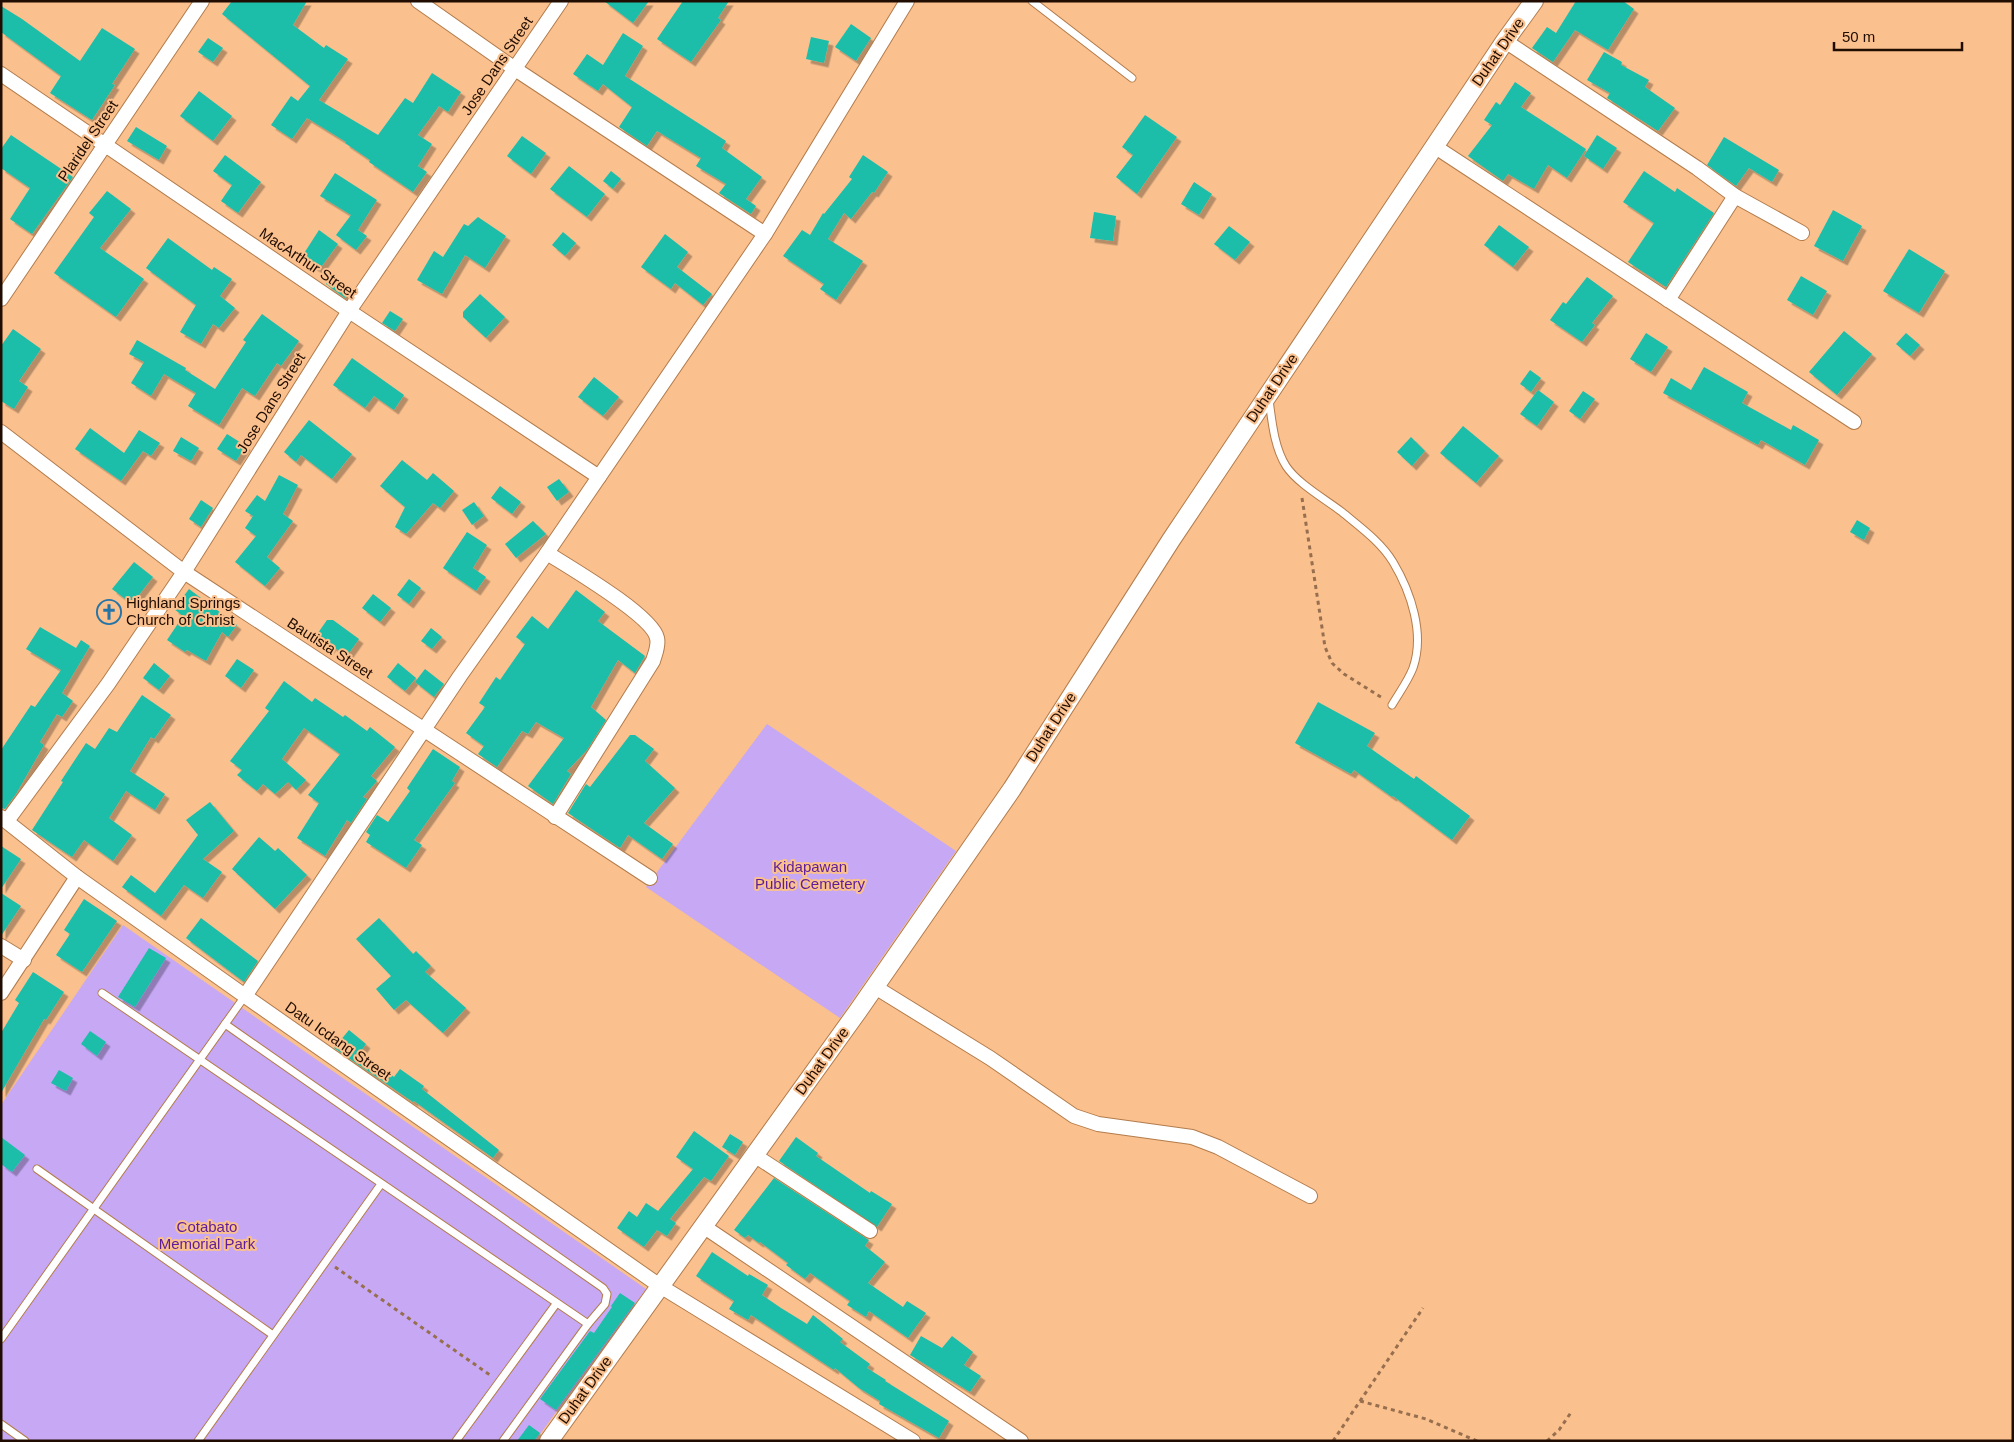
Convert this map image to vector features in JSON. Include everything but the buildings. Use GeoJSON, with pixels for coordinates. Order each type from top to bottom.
{"type":"FeatureCollection","features":[{"type":"Feature","properties":{"kind":"street","name":"Plaridel Street"},"geometry":{"type":"LineString","coordinates":[[1,299],[202,1]]}},
{"type":"Feature","properties":{"kind":"street"},"geometry":{"type":"LineString","coordinates":[[418,1],[515,69],[764,234]]}},
{"type":"Feature","properties":{"kind":"street","name":"Jose Dans Street"},"geometry":{"type":"LineString","coordinates":[[4,819],[108,684],[184,572],[349,311],[561,1]]}},
{"type":"Feature","properties":{"kind":"street"},"geometry":{"type":"LineString","coordinates":[[245,996],[460,676],[764,234],[907,1]]}},
{"type":"Feature","properties":{"kind":"street","name":"Duhat Drive"},"geometry":{"type":"LineString","coordinates":[[549,1441],[875,987],[1012,789],[1171,540],[1434,146],[1534,1]]}},
{"type":"Feature","properties":{"kind":"street"},"geometry":{"type":"LineString","coordinates":[[1505,41],[1698,168],[1735,196],[1802,233]]}},
{"type":"Feature","properties":{"kind":"street","name":"MacArthur Street"},"geometry":{"type":"LineString","coordinates":[[1,74],[349,311],[598,477]]}},
{"type":"Feature","properties":{"kind":"street"},"geometry":{"type":"LineString","coordinates":[[1434,146],[1854,422]]}},
{"type":"Feature","properties":{"kind":"street"},"geometry":{"type":"LineString","coordinates":[[1668,300],[1735,196]]}},
{"type":"Feature","properties":{"kind":"street","name":"Bautista Street"},"geometry":{"type":"LineString","coordinates":[[1,432],[184,572],[650,878]]}},
{"type":"Feature","properties":{"kind":"street"},"geometry":{"type":"LineString","coordinates":[[546,553],[634,610],[654,631],[657,638],[653,661],[555,816]]}},
{"type":"Feature","properties":{"kind":"street","name":"Datu Icdang Street"},"geometry":{"type":"LineString","coordinates":[[4,819],[77,876],[245,996],[660,1286],[913,1441]]}},
{"type":"Feature","properties":{"kind":"street"},"geometry":{"type":"LineString","coordinates":[[1,994],[77,876]]}},
{"type":"Feature","properties":{"kind":"street"},"geometry":{"type":"LineString","coordinates":[[1,946],[24,960]]}},
{"type":"Feature","properties":{"kind":"street"},"geometry":{"type":"LineString","coordinates":[[875,987],[990,1058],[1074,1116],[1098,1124],[1192,1137],[1218,1147],[1310,1196]]}},
{"type":"Feature","properties":{"kind":"street"},"geometry":{"type":"LineString","coordinates":[[754,1155],[870,1231]]}},
{"type":"Feature","properties":{"kind":"street"},"geometry":{"type":"LineString","coordinates":[[703,1226],[1021,1441]]}},
{"type":"Feature","properties":{"kind":"lane"},"geometry":{"type":"LineString","coordinates":[[1032,1],[1132,78]]}},
{"type":"Feature","properties":{"kind":"lane"},"geometry":{"type":"LineString","coordinates":[[1268,394],[1276,441],[1286,466],[1299,480],[1370,534],[1393,562],[1410,598],[1416,622],[1417,647],[1413,668],[1392,705]]}},
{"type":"Feature","properties":{"kind":"lane"},"geometry":{"type":"LineString","coordinates":[[102,993],[588,1324]]}},
{"type":"Feature","properties":{"kind":"lane"},"geometry":{"type":"LineString","coordinates":[[1,1339],[245,996]]}},
{"type":"Feature","properties":{"kind":"lane"},"geometry":{"type":"LineString","coordinates":[[225,1024],[603,1288],[608,1294],[605,1304],[588,1324],[503,1441]]}},
{"type":"Feature","properties":{"kind":"lane"},"geometry":{"type":"LineString","coordinates":[[36,1169],[273,1335]]}},
{"type":"Feature","properties":{"kind":"lane"},"geometry":{"type":"LineString","coordinates":[[198,1441],[382,1184]]}},
{"type":"Feature","properties":{"kind":"lane"},"geometry":{"type":"LineString","coordinates":[[456,1441],[556,1304]]}},
{"type":"Feature","properties":{"kind":"lane"},"geometry":{"type":"LineString","coordinates":[[1,1424],[26,1441]]}},
{"type":"Feature","properties":{"kind":"path"},"geometry":{"type":"LineString","coordinates":[[1299,480],[1325,647],[1332,663],[1344,674],[1392,705]]}},
{"type":"Feature","properties":{"kind":"path"},"geometry":{"type":"LineString","coordinates":[[326,1261],[500,1382]]}},
{"type":"Feature","properties":{"kind":"path"},"geometry":{"type":"LineString","coordinates":[[1333,1441],[1423,1308]]}},
{"type":"Feature","properties":{"kind":"path"},"geometry":{"type":"LineString","coordinates":[[1360,1401],[1426,1419],[1477,1441]]}},
{"type":"Feature","properties":{"kind":"path"},"geometry":{"type":"LineString","coordinates":[[1547,1441],[1559,1430],[1572,1411]]}},
{"type":"Feature","properties":{"kind":"green space","name":"Kidapawan Public Cemetery"},"geometry":{"type":"Polygon","coordinates":[[[767,724],[956,851],[840,1018],[646,887],[767,724]]]}},
{"type":"Feature","properties":{"kind":"green space","name":"Cotabato Memorial Park"},"geometry":{"type":"Polygon","coordinates":[[[123,925],[646,1289],[535,1441],[1,1441],[1,1105],[123,925]]]}},
{"type":"Feature","properties":{"kind":"place","name":"Highland Springs Church of Christ"},"geometry":{"type":"Point","coordinates":[109,612]}}]}
